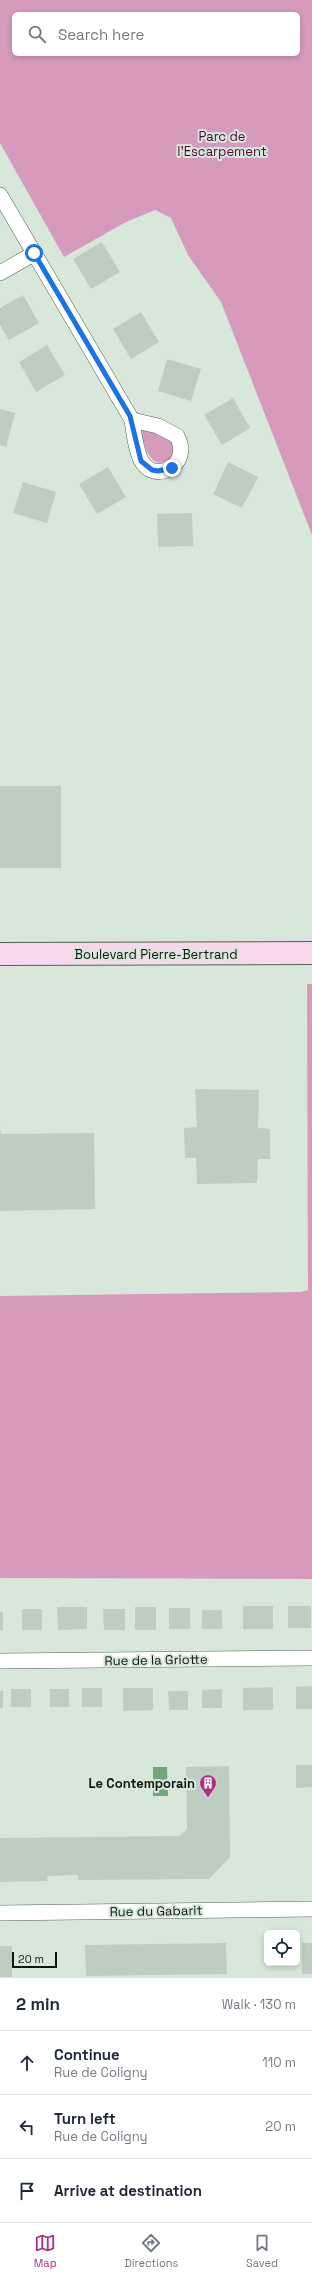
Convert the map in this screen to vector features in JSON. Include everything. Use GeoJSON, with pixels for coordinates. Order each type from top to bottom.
{"type":"FeatureCollection","features":[{"type":"Feature","properties":{"kind":"main road","name":"Boulevard Pierre-Bertrand"},"geometry":{"type":"LineString","coordinates":[[0,954],[312,953]]}},
{"type":"Feature","properties":{"kind":"street"},"geometry":{"type":"LineString","coordinates":[[0,195],[132,420]]}},
{"type":"Feature","properties":{"kind":"street"},"geometry":{"type":"LineString","coordinates":[[0,273],[34,253]]}},
{"type":"Feature","properties":{"kind":"street","name":"Rue de la Griotte"},"geometry":{"type":"LineString","coordinates":[[0,1661],[312,1658]]}},
{"type":"Feature","properties":{"kind":"street","name":"Rue du Gabarit"},"geometry":{"type":"LineString","coordinates":[[0,1913],[312,1909]]}},
{"type":"Feature","properties":{"kind":"green space","name":"Parc de l'Escarpement"},"geometry":{"type":"Polygon","coordinates":[[[0,0],[312,0],[312,535],[221,302],[188,255],[171,218],[155,210],[126,222],[64,257],[0,143],[0,0]]]}},
{"type":"Feature","properties":{"kind":"green space"},"geometry":{"type":"Polygon","coordinates":[[[142,428],[169,438],[173,443],[173,456],[160,463],[154,461],[144,444],[140,430],[142,428]]]}},
{"type":"Feature","properties":{"kind":"green space"},"geometry":{"type":"Polygon","coordinates":[[[307,984],[312,984],[312,1579],[0,1578],[0,1296],[300,1292],[308,1290],[307,984]]]}},
{"type":"Feature","properties":{"kind":"shaded area"},"geometry":{"type":"Polygon","coordinates":[[[153,1767],[167,1767],[168,1796],[153,1796],[153,1767]]]}},
{"type":"Feature","properties":{"kind":"building"},"geometry":{"type":"Polygon","coordinates":[[[102,242],[120,272],[91,289],[73,259],[102,242]]]}},
{"type":"Feature","properties":{"kind":"building"},"geometry":{"type":"Polygon","coordinates":[[[23,295],[39,323],[9,340],[0,325],[0,308],[23,295]]]}},
{"type":"Feature","properties":{"kind":"building"},"geometry":{"type":"Polygon","coordinates":[[[141,312],[159,342],[131,359],[113,329],[141,312]]]}},
{"type":"Feature","properties":{"kind":"building"},"geometry":{"type":"Polygon","coordinates":[[[47,345],[65,375],[36,392],[19,362],[47,345]]]}},
{"type":"Feature","properties":{"kind":"building"},"geometry":{"type":"Polygon","coordinates":[[[167,359],[201,369],[191,401],[158,391],[167,359]]]}},
{"type":"Feature","properties":{"kind":"building"},"geometry":{"type":"Polygon","coordinates":[[[233,398],[250,428],[222,445],[204,415],[233,398]]]}},
{"type":"Feature","properties":{"kind":"building"},"geometry":{"type":"Polygon","coordinates":[[[0,409],[15,413],[6,447],[0,445],[0,409]]]}},
{"type":"Feature","properties":{"kind":"building"},"geometry":{"type":"Polygon","coordinates":[[[228,462],[258,477],[242,508],[213,494],[228,462]]]}},
{"type":"Feature","properties":{"kind":"building"},"geometry":{"type":"Polygon","coordinates":[[[108,467],[126,497],[97,514],[79,484],[108,467]]]}},
{"type":"Feature","properties":{"kind":"building"},"geometry":{"type":"Polygon","coordinates":[[[23,482],[56,492],[47,523],[13,513],[23,482]]]}},
{"type":"Feature","properties":{"kind":"building"},"geometry":{"type":"Polygon","coordinates":[[[192,513],[193,546],[158,547],[157,514],[192,513]]]}},
{"type":"Feature","properties":{"kind":"building"},"geometry":{"type":"Polygon","coordinates":[[[0,786],[61,786],[61,868],[0,868],[0,786]]]}},
{"type":"Feature","properties":{"kind":"building"},"geometry":{"type":"Polygon","coordinates":[[[195,1089],[259,1090],[258,1128],[270,1129],[270,1159],[258,1159],[257,1183],[197,1184],[196,1158],[185,1158],[184,1128],[197,1127],[195,1089]]]}},
{"type":"Feature","properties":{"kind":"building"},"geometry":{"type":"Polygon","coordinates":[[[0,1127],[1,1134],[94,1133],[95,1209],[0,1211],[0,1127]]]}},
{"type":"Feature","properties":{"kind":"building"},"geometry":{"type":"Polygon","coordinates":[[[243,1606],[273,1606],[273,1629],[243,1629],[243,1606]]]}},
{"type":"Feature","properties":{"kind":"building"},"geometry":{"type":"Polygon","coordinates":[[[288,1606],[311,1606],[311,1628],[288,1628],[288,1606]]]}},
{"type":"Feature","properties":{"kind":"building"},"geometry":{"type":"Polygon","coordinates":[[[57,1607],[87,1607],[87,1629],[58,1630],[57,1607]]]}},
{"type":"Feature","properties":{"kind":"building"},"geometry":{"type":"Polygon","coordinates":[[[135,1607],[156,1607],[156,1630],[135,1630],[135,1607]]]}},
{"type":"Feature","properties":{"kind":"building"},"geometry":{"type":"Polygon","coordinates":[[[169,1608],[190,1608],[190,1629],[169,1629],[169,1608]]]}},
{"type":"Feature","properties":{"kind":"building"},"geometry":{"type":"Polygon","coordinates":[[[22,1609],[42,1609],[42,1630],[22,1630],[22,1609]]]}},
{"type":"Feature","properties":{"kind":"building"},"geometry":{"type":"Polygon","coordinates":[[[103,1609],[125,1609],[125,1630],[104,1630],[103,1609]]]}},
{"type":"Feature","properties":{"kind":"building"},"geometry":{"type":"Polygon","coordinates":[[[202,1610],[222,1610],[222,1629],[202,1629],[202,1610]]]}},
{"type":"Feature","properties":{"kind":"building"},"geometry":{"type":"Polygon","coordinates":[[[0,1612],[3,1612],[3,1630],[0,1630],[0,1612]]]}},
{"type":"Feature","properties":{"kind":"building"},"geometry":{"type":"Polygon","coordinates":[[[312,1686],[312,1709],[296,1709],[296,1687],[312,1686]]]}},
{"type":"Feature","properties":{"kind":"building"},"geometry":{"type":"Polygon","coordinates":[[[273,1687],[273,1710],[243,1710],[243,1688],[273,1687]]]}},
{"type":"Feature","properties":{"kind":"building"},"geometry":{"type":"Polygon","coordinates":[[[82,1688],[102,1688],[102,1707],[82,1707],[82,1688]]]}},
{"type":"Feature","properties":{"kind":"building"},"geometry":{"type":"Polygon","coordinates":[[[123,1688],[153,1688],[153,1710],[123,1711],[123,1688]]]}},
{"type":"Feature","properties":{"kind":"building"},"geometry":{"type":"Polygon","coordinates":[[[11,1689],[31,1689],[31,1707],[11,1707],[11,1689]]]}},
{"type":"Feature","properties":{"kind":"building"},"geometry":{"type":"Polygon","coordinates":[[[50,1689],[69,1689],[69,1707],[50,1707],[50,1689]]]}},
{"type":"Feature","properties":{"kind":"building"},"geometry":{"type":"Polygon","coordinates":[[[222,1689],[222,1708],[202,1708],[202,1690],[222,1689]]]}},
{"type":"Feature","properties":{"kind":"building"},"geometry":{"type":"Polygon","coordinates":[[[0,1691],[3,1691],[3,1708],[0,1708],[0,1691]]]}},
{"type":"Feature","properties":{"kind":"building"},"geometry":{"type":"Polygon","coordinates":[[[168,1691],[188,1691],[188,1710],[169,1710],[168,1691]]]}},
{"type":"Feature","properties":{"kind":"building"},"geometry":{"type":"Polygon","coordinates":[[[296,1765],[312,1765],[312,1787],[296,1788],[296,1765]]]}},
{"type":"Feature","properties":{"kind":"building","name":"Le Contemporain"},"geometry":{"type":"Polygon","coordinates":[[[229,1766],[230,1857],[209,1879],[78,1880],[78,1875],[47,1876],[48,1881],[0,1882],[0,1838],[180,1836],[187,1829],[186,1767],[229,1766]]]}},
{"type":"Feature","properties":{"kind":"building"},"geometry":{"type":"Polygon","coordinates":[[[226,1943],[227,1974],[86,1976],[85,1945],[226,1943]]]}},
{"type":"Feature","properties":{"kind":"building"},"geometry":{"type":"Polygon","coordinates":[[[302,1943],[312,1943],[312,1974],[302,1974],[302,1943]]]}},
{"type":"Feature","properties":{"kind":"building"},"geometry":{"type":"Polygon","coordinates":[[[0,1946],[12,1946],[12,1977],[0,1977],[0,1946]]]}},
{"type":"Feature","properties":{"kind":"place","name":"Le Contemporain"},"geometry":{"type":"Point","coordinates":[208,1798]}},
{"type":"Feature","properties":{"kind":"route"},"geometry":{"type":"LineString","coordinates":[[34,253],[130,416],[141,461],[152,470],[165,471],[172,468]]}}]}
